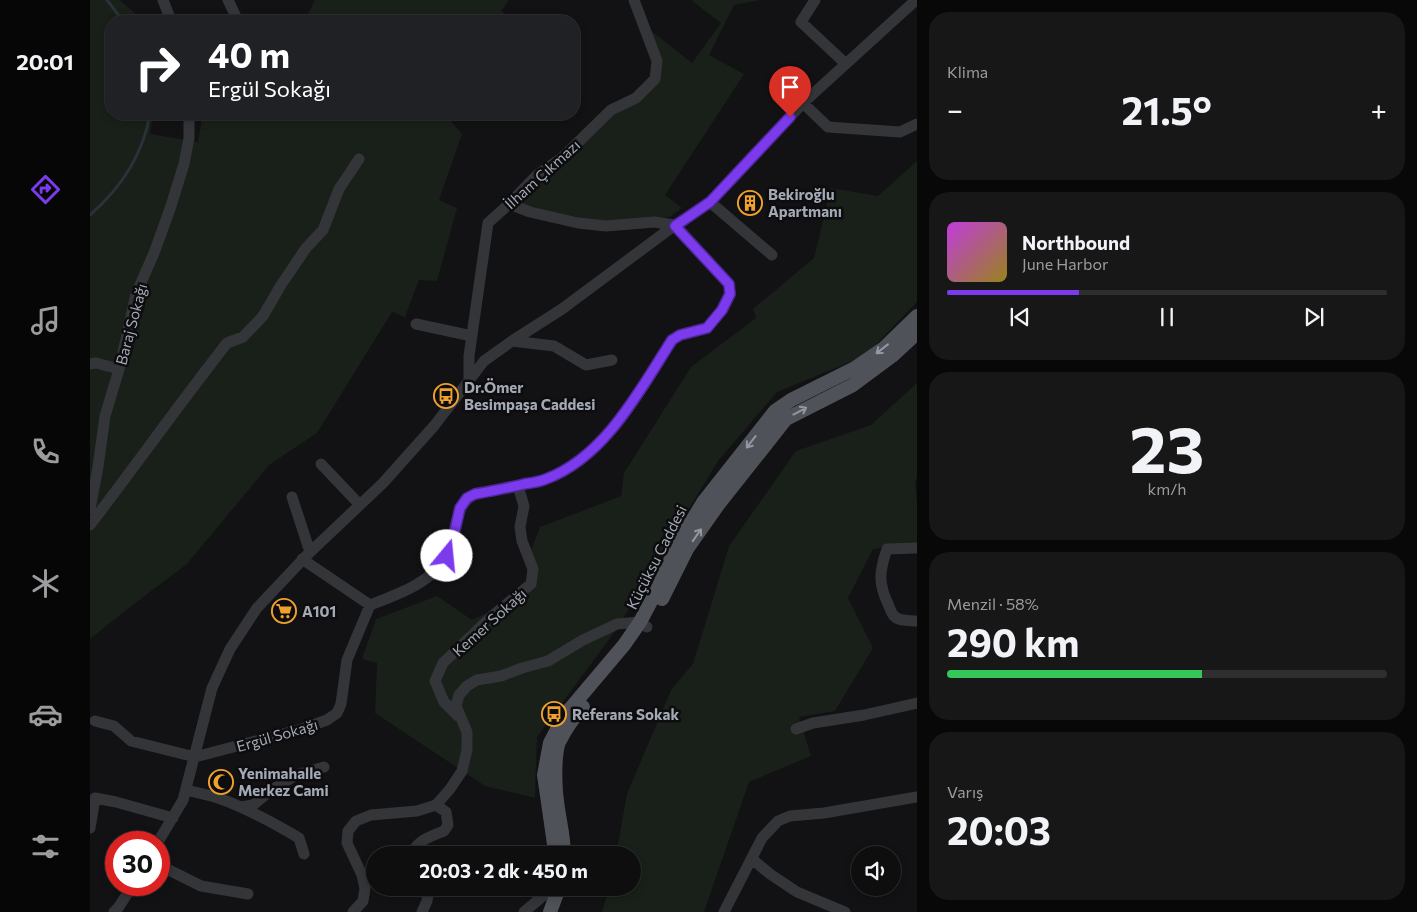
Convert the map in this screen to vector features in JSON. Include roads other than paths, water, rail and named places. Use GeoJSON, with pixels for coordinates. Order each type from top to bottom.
{"type":"FeatureCollection","features":[{"type":"Feature","properties":{"kind":"main road","name":"Küçüksu Caddesi"},"geometry":{"type":"LineString","coordinates":[[554,846],[544,775],[550,744],[564,716],[624,645],[644,625],[677,545],[704,501],[775,412],[791,400],[855,368],[884,348],[917,316]]}},
{"type":"Feature","properties":{"kind":"main road","name":"Küçüksu Caddesi"},"geometry":{"type":"LineString","coordinates":[[564,846],[555,774],[559,744],[574,717],[629,653],[644,625],[666,592],[687,550],[718,505],[786,419],[853,385],[892,356],[917,332]]}},
{"type":"Feature","properties":{"kind":"main road"},"geometry":{"type":"LineString","coordinates":[[541,912],[549,896]]}},
{"type":"Feature","properties":{"kind":"main road"},"geometry":{"type":"LineString","coordinates":[[550,912],[552,896]]}},
{"type":"Feature","properties":{"kind":"street"},"geometry":{"type":"LineString","coordinates":[[163,0],[169,15]]}},
{"type":"Feature","properties":{"kind":"street"},"geometry":{"type":"LineString","coordinates":[[228,0],[235,15]]}},
{"type":"Feature","properties":{"kind":"street","name":"İlham Çıkmazı"},"geometry":{"type":"LineString","coordinates":[[469,380],[469,356],[488,222],[509,204],[537,175],[563,157],[611,110],[636,98],[655,79],[657,61],[634,0]]}},
{"type":"Feature","properties":{"kind":"street"},"geometry":{"type":"LineString","coordinates":[[815,0],[801,22],[846,64]]}},
{"type":"Feature","properties":{"kind":"street"},"geometry":{"type":"LineString","coordinates":[[165,831],[184,800],[212,688],[230,649],[257,608],[306,555],[383,483],[434,426],[484,361],[562,309],[710,202],[803,103],[916,0]]}},
{"type":"Feature","properties":{"kind":"street"},"geometry":{"type":"LineString","coordinates":[[803,103],[828,127],[900,132],[917,124]]}},
{"type":"Feature","properties":{"kind":"street","name":"Baraj Sokağı"},"geometry":{"type":"LineString","coordinates":[[90,509],[105,416],[119,369],[136,294],[161,235],[184,164],[189,138],[189,120]]}},
{"type":"Feature","properties":{"kind":"street"},"geometry":{"type":"LineString","coordinates":[[90,525],[227,343],[243,337],[263,316],[306,248],[323,230],[339,189],[359,159]]}},
{"type":"Feature","properties":{"kind":"street"},"geometry":{"type":"LineString","coordinates":[[710,202],[772,255]]}},
{"type":"Feature","properties":{"kind":"street"},"geometry":{"type":"LineString","coordinates":[[292,498],[306,555],[370,605],[404,592],[433,574],[447,556],[460,508],[467,498],[475,494],[545,480],[562,472],[588,453],[613,428],[636,398],[672,340],[680,335],[707,328],[722,310],[730,294],[729,284],[675,226],[654,222],[606,226],[578,223],[530,212],[509,204]]}},
{"type":"Feature","properties":{"kind":"street"},"geometry":{"type":"LineString","coordinates":[[416,324],[472,336]]}},
{"type":"Feature","properties":{"kind":"street"},"geometry":{"type":"LineString","coordinates":[[512,341],[554,346],[586,365],[612,360]]}},
{"type":"Feature","properties":{"kind":"street"},"geometry":{"type":"LineString","coordinates":[[90,364],[96,363],[119,369]]}},
{"type":"Feature","properties":{"kind":"street"},"geometry":{"type":"LineString","coordinates":[[321,464],[360,505]]}},
{"type":"Feature","properties":{"kind":"street","name":"Kemer Sokağı"},"geometry":{"type":"LineString","coordinates":[[461,719],[444,702],[435,681],[443,663],[491,617],[531,584],[533,569],[522,541],[520,527],[524,506],[518,486]]}},
{"type":"Feature","properties":{"kind":"street"},"geometry":{"type":"LineString","coordinates":[[917,548],[887,549],[882,563],[880,579],[882,593],[894,616],[902,620],[917,621]]}},
{"type":"Feature","properties":{"kind":"street","name":"Ergül Sokağı"},"geometry":{"type":"LineString","coordinates":[[195,757],[302,729],[327,720],[337,713],[341,704],[347,660],[370,605]]}},
{"type":"Feature","properties":{"kind":"street"},"geometry":{"type":"LineString","coordinates":[[353,912],[363,901],[365,888],[362,875],[347,842],[348,832],[356,821],[371,815],[417,811],[436,805],[450,789],[462,771],[467,750],[467,732],[456,706],[459,695],[467,686],[477,680],[501,676],[548,661],[583,640],[618,624],[644,625]]}},
{"type":"Feature","properties":{"kind":"street"},"geometry":{"type":"LineString","coordinates":[[796,729],[813,723],[864,715],[917,703]]}},
{"type":"Feature","properties":{"kind":"street"},"geometry":{"type":"LineString","coordinates":[[95,721],[114,726],[131,741],[195,757]]}},
{"type":"Feature","properties":{"kind":"street"},"geometry":{"type":"LineString","coordinates":[[241,807],[253,805],[270,791],[296,775],[324,767]]}},
{"type":"Feature","properties":{"kind":"street"},"geometry":{"type":"LineString","coordinates":[[186,790],[219,798],[241,807],[299,838],[304,854]]}},
{"type":"Feature","properties":{"kind":"street"},"geometry":{"type":"LineString","coordinates":[[738,912],[727,907],[762,838],[778,821],[790,816],[824,813],[917,797]]}},
{"type":"Feature","properties":{"kind":"street"},"geometry":{"type":"LineString","coordinates":[[90,828],[95,798],[173,818]]}},
{"type":"Feature","properties":{"kind":"street"},"geometry":{"type":"LineString","coordinates":[[415,846],[428,837],[444,831],[448,825],[446,812],[436,805]]}},
{"type":"Feature","properties":{"kind":"street"},"geometry":{"type":"LineString","coordinates":[[752,859],[797,892],[845,912]]}},
{"type":"Feature","properties":{"kind":"street"},"geometry":{"type":"LineString","coordinates":[[170,871],[201,886],[248,894]]}},
{"type":"Feature","properties":{"kind":"street"},"geometry":{"type":"LineString","coordinates":[[120,911],[128,896]]}},
{"type":"Feature","properties":{"kind":"street"},"geometry":{"type":"LineString","coordinates":[[422,912],[428,896]]}},
{"type":"Feature","properties":{"kind":"street"},"geometry":{"type":"LineString","coordinates":[[524,912],[543,896]]}},
{"type":"Feature","properties":{"kind":"waterway"},"geometry":{"type":"LineString","coordinates":[[107,0],[118,15]]}},
{"type":"Feature","properties":{"kind":"waterway"},"geometry":{"type":"LineString","coordinates":[[90,215],[121,182],[142,143],[149,120]]}},
{"type":"Feature","properties":{"kind":"place","name":"Bekiroğlu Apartmanı"},"geometry":{"type":"Point","coordinates":[750,203]}},
{"type":"Feature","properties":{"kind":"place","name":"Dr.Ömer Besimpaşa Caddesi"},"geometry":{"type":"Point","coordinates":[446,396]}},
{"type":"Feature","properties":{"kind":"place","name":"A101"},"geometry":{"type":"Point","coordinates":[284,611]}},
{"type":"Feature","properties":{"kind":"place","name":"Referans Sokak"},"geometry":{"type":"Point","coordinates":[554,714]}},
{"type":"Feature","properties":{"kind":"place","name":"Yenimahalle Merkez Cami"},"geometry":{"type":"Point","coordinates":[221,782]}}]}
